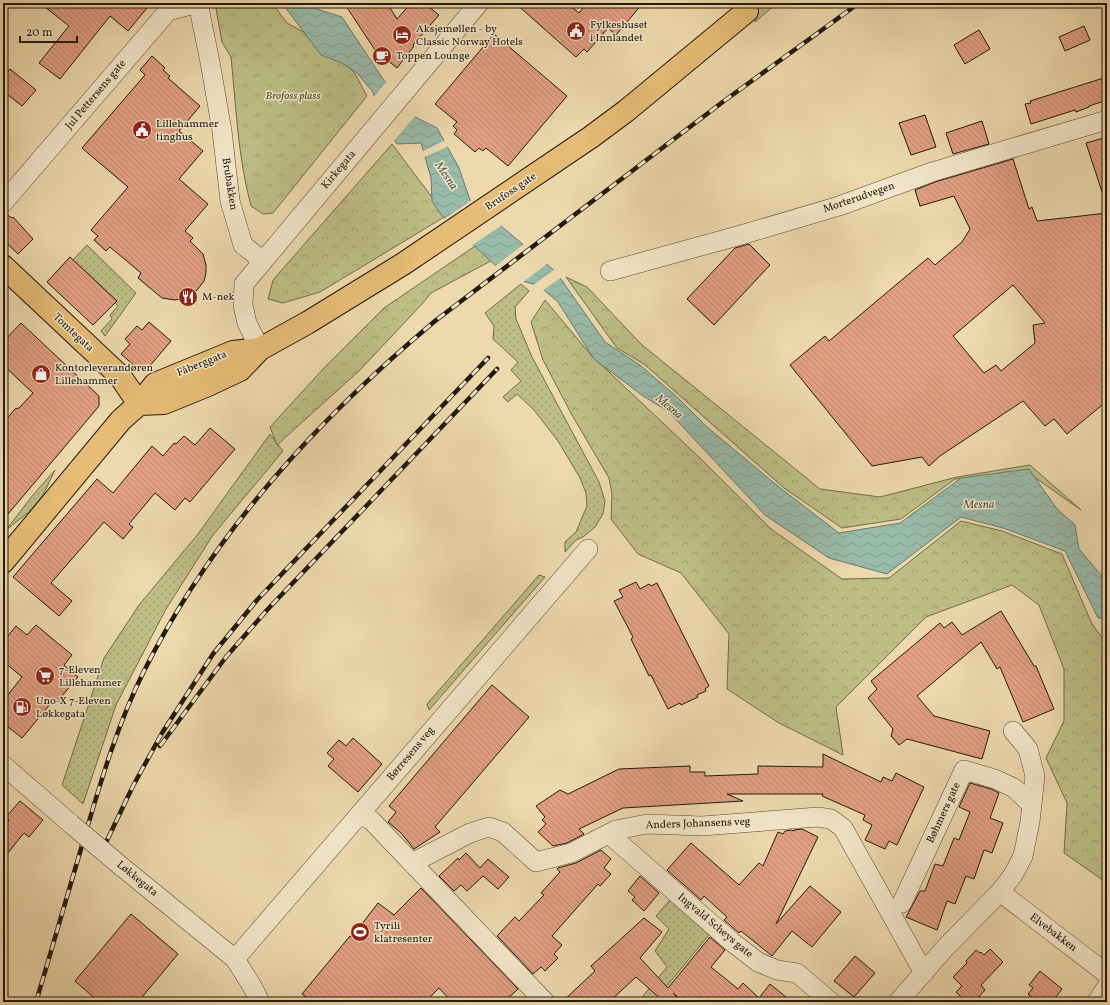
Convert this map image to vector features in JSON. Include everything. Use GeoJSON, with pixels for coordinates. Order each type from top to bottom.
{"type":"FeatureCollection","features":[{"type":"Feature","properties":{"kind":"main road","name":"Brufoss gate"},"geometry":{"type":"LineString","coordinates":[[260,350],[403,264],[591,137],[626,111],[747,11]]}},
{"type":"Feature","properties":{"kind":"main road","name":"Tomtegata"},"geometry":{"type":"LineString","coordinates":[[3,266],[120,376],[139,404]]}},
{"type":"Feature","properties":{"kind":"main road","name":"Fåberggata"},"geometry":{"type":"LineString","coordinates":[[139,404],[164,403],[208,385],[240,370],[260,350]]}},
{"type":"Feature","properties":{"kind":"main road"},"geometry":{"type":"LineString","coordinates":[[3,562],[121,420],[139,404]]}},
{"type":"Feature","properties":{"kind":"street","name":"Jul Pettersens gate"},"geometry":{"type":"LineString","coordinates":[[3,204],[168,11],[198,3]]}},
{"type":"Feature","properties":{"kind":"street","name":"Brubakken"},"geometry":{"type":"LineString","coordinates":[[198,3],[222,131],[230,200],[243,245],[263,261]]}},
{"type":"Feature","properties":{"kind":"street","name":"Kirkegata"},"geometry":{"type":"LineString","coordinates":[[260,350],[247,323],[243,305],[244,284],[479,3]]}},
{"type":"Feature","properties":{"kind":"street","name":"Morterudvegen"},"geometry":{"type":"LineString","coordinates":[[610,271],[839,206],[932,172],[1028,142],[1107,120]]}},
{"type":"Feature","properties":{"kind":"street","name":"Børresens veg"},"geometry":{"type":"LineString","coordinates":[[235,959],[588,549]]}},
{"type":"Feature","properties":{"kind":"street"},"geometry":{"type":"LineString","coordinates":[[898,1002],[945,948],[1000,892],[1023,856],[1030,822],[1035,776],[1028,749],[1013,731]]}},
{"type":"Feature","properties":{"kind":"street","name":"Løkkegata"},"geometry":{"type":"LineString","coordinates":[[3,765],[122,867],[235,959],[260,1002]]}},
{"type":"Feature","properties":{"kind":"street","name":"Bøhmers gate"},"geometry":{"type":"LineString","coordinates":[[902,903],[964,770],[995,779],[1014,788],[1031,804]]}},
{"type":"Feature","properties":{"kind":"street"},"geometry":{"type":"LineString","coordinates":[[360,815],[371,820],[545,1002]]}},
{"type":"Feature","properties":{"kind":"street","name":"Anders Johansens veg"},"geometry":{"type":"LineString","coordinates":[[412,863],[470,833],[488,827],[503,832],[536,862],[570,853],[616,830],[647,824],[702,826],[818,817],[831,819],[843,828],[924,973]]}},
{"type":"Feature","properties":{"kind":"street","name":"Ingvald Scheys gate"},"geometry":{"type":"LineString","coordinates":[[609,834],[732,942],[758,962],[777,970],[797,973],[831,1002]]}},
{"type":"Feature","properties":{"kind":"street","name":"Elvebakken"},"geometry":{"type":"LineString","coordinates":[[1000,892],[1107,974]]}},
{"type":"Feature","properties":{"kind":"street"},"geometry":{"type":"LineString","coordinates":[[1097,1002],[1107,986]]}},
{"type":"Feature","properties":{"kind":"green space","name":"Brofoss plass"},"geometry":{"type":"Polygon","coordinates":[[[215,3],[272,3],[287,23],[318,40],[354,72],[367,96],[273,213],[263,214],[251,206],[240,151],[231,57],[222,42],[215,3]]]}},
{"type":"Feature","properties":{"kind":"green space"},"geometry":{"type":"Polygon","coordinates":[[[743,3],[777,3],[755,22],[755,18],[743,3]]]}},
{"type":"Feature","properties":{"kind":"green space"},"geometry":{"type":"Polygon","coordinates":[[[392,144],[446,216],[320,292],[283,303],[268,299],[273,280],[392,144]]]}},
{"type":"Feature","properties":{"kind":"green space"},"geometry":{"type":"Polygon","coordinates":[[[478,244],[500,256],[431,293],[359,371],[277,445],[270,427],[325,367],[384,308],[478,244]]]}},
{"type":"Feature","properties":{"kind":"green space"},"geometry":{"type":"Polygon","coordinates":[[[87,245],[136,293],[105,336],[101,331],[112,319],[110,315],[118,306],[72,261],[87,245]]]}},
{"type":"Feature","properties":{"kind":"green space"},"geometry":{"type":"Polygon","coordinates":[[[566,277],[587,287],[641,344],[820,489],[880,497],[957,477],[1030,465],[1081,510],[1027,472],[955,479],[901,519],[842,528],[784,488],[644,364],[617,348],[566,277]]]}},
{"type":"Feature","properties":{"kind":"green space"},"geometry":{"type":"Polygon","coordinates":[[[521,284],[529,291],[515,307],[516,319],[532,357],[599,482],[605,501],[603,514],[595,527],[583,537],[576,540],[565,552],[565,542],[576,532],[587,506],[586,493],[580,478],[558,441],[534,410],[517,394],[508,402],[503,397],[521,381],[511,370],[518,362],[493,339],[494,326],[485,313],[521,284]]]}},
{"type":"Feature","properties":{"kind":"green space"},"geometry":{"type":"Polygon","coordinates":[[[545,300],[591,355],[701,459],[771,529],[842,579],[889,578],[961,521],[1002,531],[1062,554],[1092,624],[1107,644],[1107,883],[1064,853],[1067,803],[1046,758],[1064,721],[1064,669],[1039,605],[1012,585],[926,617],[836,707],[843,755],[779,723],[727,689],[729,634],[681,573],[638,554],[611,519],[612,494],[609,478],[572,415],[543,360],[531,322],[545,300]]]}},
{"type":"Feature","properties":{"kind":"green space"},"geometry":{"type":"Polygon","coordinates":[[[270,434],[283,451],[213,535],[166,609],[116,705],[83,804],[62,785],[104,658],[139,605],[198,534],[270,434]]]}},
{"type":"Feature","properties":{"kind":"green space"},"geometry":{"type":"Polygon","coordinates":[[[55,470],[43,495],[30,511],[6,530],[33,495],[55,470]]]}},
{"type":"Feature","properties":{"kind":"green space"},"geometry":{"type":"Polygon","coordinates":[[[539,575],[545,577],[429,710],[427,704],[539,575]]]}},
{"type":"Feature","properties":{"kind":"green space"},"geometry":{"type":"Polygon","coordinates":[[[670,900],[709,935],[666,987],[673,1002],[638,1002],[667,967],[655,951],[669,929],[656,916],[670,900]]]}},
{"type":"Feature","properties":{"kind":"water","name":"Mesna"},"geometry":{"type":"Polygon","coordinates":[[[282,3],[311,3],[317,9],[342,17],[383,79],[415,117],[437,128],[459,168],[470,200],[556,272],[605,342],[640,365],[677,397],[707,427],[779,487],[839,533],[900,523],[961,478],[1029,469],[1057,509],[1075,525],[1079,549],[1102,576],[1107,576],[1107,615],[1102,618],[1098,618],[1065,551],[1003,528],[961,517],[887,574],[829,558],[765,515],[668,411],[643,396],[594,359],[558,302],[538,285],[509,278],[442,216],[432,201],[431,178],[421,143],[397,144],[379,114],[373,92],[357,73],[342,63],[321,55],[282,3]]]}},
{"type":"Feature","properties":{"kind":"pier"},"geometry":{"type":"Polygon","coordinates":[[[387,81],[416,115],[393,142],[377,115],[372,99],[387,81]]]}},
{"type":"Feature","properties":{"kind":"pier"},"geometry":{"type":"Polygon","coordinates":[[[446,140],[449,146],[423,158],[421,152],[446,140]]]}},
{"type":"Feature","properties":{"kind":"pier"},"geometry":{"type":"Polygon","coordinates":[[[473,199],[502,225],[471,246],[443,220],[473,199]]]}},
{"type":"Feature","properties":{"kind":"pier"},"geometry":{"type":"Polygon","coordinates":[[[524,244],[548,263],[522,283],[508,280],[494,267],[524,244]]]}},
{"type":"Feature","properties":{"kind":"pier"},"geometry":{"type":"Polygon","coordinates":[[[555,269],[562,277],[542,291],[537,287],[532,286],[555,269]]]}},
{"type":"Feature","properties":{"kind":"building"},"geometry":{"type":"Polygon","coordinates":[[[40,3],[151,3],[128,31],[110,16],[60,79],[39,63],[69,26],[40,3]]]}},
{"type":"Feature","properties":{"kind":"building","name":"Aksjemøllen - by Classic Norway Hotels"},"geometry":{"type":"Polygon","coordinates":[[[344,3],[387,3],[397,19],[411,3],[424,3],[439,15],[413,45],[414,46],[397,68],[375,50],[344,3]]]}},
{"type":"Feature","properties":{"kind":"building","name":"Fylkeshuset i Innlandet"},"geometry":{"type":"Polygon","coordinates":[[[515,3],[567,3],[579,13],[587,3],[643,3],[616,35],[608,28],[587,52],[584,49],[576,57],[515,3]]]}},
{"type":"Feature","properties":{"kind":"building"},"geometry":{"type":"Polygon","coordinates":[[[1084,26],[1090,40],[1065,51],[1059,37],[1084,26]]]}},
{"type":"Feature","properties":{"kind":"building"},"geometry":{"type":"Polygon","coordinates":[[[979,30],[990,49],[965,64],[954,45],[979,30]]]}},
{"type":"Feature","properties":{"kind":"building"},"geometry":{"type":"Polygon","coordinates":[[[494,34],[567,96],[508,166],[486,148],[483,151],[479,148],[475,152],[454,134],[457,130],[453,126],[457,122],[435,104],[494,34]]]}},
{"type":"Feature","properties":{"kind":"building"},"geometry":{"type":"Polygon","coordinates":[[[152,56],[165,68],[163,70],[170,76],[168,78],[200,106],[179,131],[203,151],[179,179],[208,204],[185,231],[193,238],[190,241],[203,254],[206,265],[206,273],[204,281],[189,297],[175,300],[162,298],[138,278],[141,273],[110,247],[106,251],[94,240],[98,236],[91,230],[128,187],[82,148],[145,75],[140,70],[152,56]]]}},
{"type":"Feature","properties":{"kind":"building"},"geometry":{"type":"Polygon","coordinates":[[[10,69],[36,90],[22,106],[3,91],[3,77],[10,69]]]}},
{"type":"Feature","properties":{"kind":"building"},"geometry":{"type":"Polygon","coordinates":[[[1107,77],[1107,100],[1076,112],[1075,110],[1031,124],[1025,104],[1031,103],[1030,101],[1107,77]]]}},
{"type":"Feature","properties":{"kind":"building"},"geometry":{"type":"Polygon","coordinates":[[[925,115],[936,147],[911,155],[899,123],[925,115]]]}},
{"type":"Feature","properties":{"kind":"building"},"geometry":{"type":"Polygon","coordinates":[[[982,121],[989,144],[953,154],[946,133],[982,121]]]}},
{"type":"Feature","properties":{"kind":"building"},"geometry":{"type":"Polygon","coordinates":[[[1107,137],[1107,197],[1104,198],[1086,143],[1107,137]]]}},
{"type":"Feature","properties":{"kind":"building"},"geometry":{"type":"Polygon","coordinates":[[[1013,159],[1029,209],[1032,207],[1037,221],[1107,213],[1107,401],[1067,434],[1054,419],[1045,426],[1023,401],[940,456],[929,466],[922,457],[872,466],[790,365],[825,336],[829,341],[928,258],[935,265],[962,242],[970,229],[954,196],[920,206],[915,190],[935,182],[1013,159]],[[1013,285],[953,336],[984,373],[996,365],[1001,371],[1035,343],[1033,325],[1045,323],[1013,285]]]}},
{"type":"Feature","properties":{"kind":"building"},"geometry":{"type":"Polygon","coordinates":[[[3,214],[6,214],[12,218],[13,217],[33,239],[18,254],[3,240],[3,214]]]}},
{"type":"Feature","properties":{"kind":"building"},"geometry":{"type":"Polygon","coordinates":[[[749,244],[770,265],[714,325],[687,299],[735,248],[749,244]]]}},
{"type":"Feature","properties":{"kind":"building"},"geometry":{"type":"Polygon","coordinates":[[[70,257],[117,301],[93,325],[47,282],[70,257]]]}},
{"type":"Feature","properties":{"kind":"building"},"geometry":{"type":"Polygon","coordinates":[[[149,322],[171,341],[148,368],[137,368],[121,354],[130,344],[125,339],[137,326],[142,330],[149,322]]]}},
{"type":"Feature","properties":{"kind":"building"},"geometry":{"type":"Polygon","coordinates":[[[21,323],[99,396],[99,406],[3,520],[3,423],[15,409],[19,408],[33,393],[3,365],[3,342],[21,323]]]}},
{"type":"Feature","properties":{"kind":"building"},"geometry":{"type":"Polygon","coordinates":[[[210,428],[235,449],[190,502],[185,498],[175,510],[155,493],[129,524],[133,527],[123,539],[104,522],[51,583],[72,601],[59,616],[13,577],[97,479],[113,493],[152,446],[163,456],[174,443],[176,444],[184,436],[195,445],[210,428]]]}},
{"type":"Feature","properties":{"kind":"building"},"geometry":{"type":"Polygon","coordinates":[[[636,582],[640,589],[649,584],[651,586],[657,583],[709,686],[705,689],[706,691],[697,695],[698,697],[681,705],[680,703],[668,709],[651,675],[649,676],[631,639],[633,637],[614,601],[623,597],[619,590],[636,582]]]}},
{"type":"Feature","properties":{"kind":"building"},"geometry":{"type":"Polygon","coordinates":[[[1001,611],[1034,666],[1036,666],[1054,709],[1023,722],[1000,667],[997,669],[981,642],[917,696],[934,716],[990,731],[982,759],[907,739],[899,745],[891,736],[893,729],[868,698],[877,689],[871,681],[940,623],[944,628],[952,622],[962,635],[1001,611]]]}},
{"type":"Feature","properties":{"kind":"building"},"geometry":{"type":"Polygon","coordinates":[[[36,625],[72,655],[64,665],[78,677],[55,704],[52,702],[22,738],[3,723],[3,701],[22,677],[3,661],[3,642],[16,626],[27,635],[36,625]]]}},
{"type":"Feature","properties":{"kind":"building"},"geometry":{"type":"Polygon","coordinates":[[[492,685],[529,717],[435,827],[440,832],[414,849],[401,833],[388,822],[396,812],[389,806],[492,685]]]}},
{"type":"Feature","properties":{"kind":"building"},"geometry":{"type":"Polygon","coordinates":[[[353,738],[382,764],[358,792],[328,766],[334,759],[327,753],[339,740],[346,746],[353,738]]]}},
{"type":"Feature","properties":{"kind":"building"},"geometry":{"type":"Polygon","coordinates":[[[823,754],[881,782],[883,777],[892,781],[896,773],[924,787],[897,845],[889,841],[885,849],[865,840],[872,825],[863,820],[865,815],[822,796],[823,794],[727,794],[743,801],[623,808],[579,829],[584,834],[567,843],[553,846],[538,832],[546,824],[542,820],[545,817],[536,806],[560,790],[568,794],[619,769],[690,766],[690,772],[705,772],[705,776],[758,774],[758,766],[823,767],[823,754]]]}},
{"type":"Feature","properties":{"kind":"building"},"geometry":{"type":"Polygon","coordinates":[[[970,783],[999,793],[990,818],[1003,823],[992,853],[984,850],[974,879],[966,876],[955,904],[947,901],[937,930],[906,917],[920,891],[925,891],[935,864],[943,866],[954,838],[959,840],[970,812],[959,807],[970,783]]]}},
{"type":"Feature","properties":{"kind":"building"},"geometry":{"type":"Polygon","coordinates":[[[20,801],[43,820],[29,837],[24,833],[3,859],[3,828],[9,820],[6,817],[20,801]]]}},
{"type":"Feature","properties":{"kind":"building"},"geometry":{"type":"Polygon","coordinates":[[[802,829],[818,837],[776,924],[810,886],[841,912],[812,947],[792,931],[772,956],[741,931],[739,933],[724,920],[727,917],[704,896],[701,900],[667,870],[691,843],[739,885],[759,863],[763,866],[778,832],[783,834],[785,831],[802,829]]]}},
{"type":"Feature","properties":{"kind":"building"},"geometry":{"type":"Polygon","coordinates":[[[601,850],[611,859],[604,868],[611,874],[600,886],[598,884],[552,936],[562,945],[554,954],[558,958],[545,971],[541,967],[533,974],[497,936],[515,917],[519,921],[544,895],[541,893],[560,872],[557,869],[558,868],[576,863],[601,850]]]}},
{"type":"Feature","properties":{"kind":"building"},"geometry":{"type":"Polygon","coordinates":[[[466,853],[480,868],[488,859],[509,877],[498,889],[483,876],[467,891],[461,885],[454,891],[439,876],[458,858],[459,860],[466,853]]]}},
{"type":"Feature","properties":{"kind":"building"},"geometry":{"type":"Polygon","coordinates":[[[640,876],[659,893],[644,911],[632,900],[635,897],[628,891],[640,876]]]}},
{"type":"Feature","properties":{"kind":"building"},"geometry":{"type":"Polygon","coordinates":[[[421,888],[518,989],[504,1002],[452,1002],[439,988],[425,1002],[312,1002],[302,994],[350,936],[352,937],[378,903],[394,915],[421,888]]]}},
{"type":"Feature","properties":{"kind":"building"},"geometry":{"type":"Polygon","coordinates":[[[131,914],[178,954],[138,1002],[99,1002],[75,981],[131,914]]]}},
{"type":"Feature","properties":{"kind":"building"},"geometry":{"type":"Polygon","coordinates":[[[644,918],[662,932],[640,958],[668,988],[710,937],[725,950],[711,967],[738,989],[743,983],[759,998],[770,984],[792,1002],[683,1002],[673,993],[681,1002],[664,1002],[636,977],[609,1002],[562,1002],[595,971],[591,966],[644,918]]]}},
{"type":"Feature","properties":{"kind":"building"},"geometry":{"type":"Polygon","coordinates":[[[990,949],[1003,962],[981,985],[985,990],[974,1002],[966,1002],[956,992],[962,986],[953,977],[967,963],[966,961],[976,950],[984,955],[990,949]]]}},
{"type":"Feature","properties":{"kind":"building"},"geometry":{"type":"Polygon","coordinates":[[[855,956],[875,973],[854,997],[834,981],[855,956]]]}},
{"type":"Feature","properties":{"kind":"building"},"geometry":{"type":"Polygon","coordinates":[[[1040,971],[1062,989],[1052,1002],[1037,1002],[1028,994],[1033,988],[1029,985],[1040,971]]]}},
{"type":"Feature","properties":{"kind":"railway"},"geometry":{"type":"LineString","coordinates":[[36,1002],[89,820],[117,734],[134,691],[172,620],[202,572],[236,525],[272,481],[350,398],[391,359],[435,321],[724,101],[859,3]]}},
{"type":"Feature","properties":{"kind":"railway"},"geometry":{"type":"LineString","coordinates":[[100,855],[133,786],[162,733],[213,654],[257,600],[488,358]]}},
{"type":"Feature","properties":{"kind":"railway"},"geometry":{"type":"LineString","coordinates":[[160,746],[226,657],[267,610],[497,369]]}},
{"type":"Feature","properties":{"kind":"place","name":"Fylkeshuset i Innlandet"},"geometry":{"type":"Point","coordinates":[576,31]}},
{"type":"Feature","properties":{"kind":"place","name":"Aksjemøllen - by Classic Norway Hotels"},"geometry":{"type":"Point","coordinates":[402,35]}},
{"type":"Feature","properties":{"kind":"place","name":"Toppen Lounge"},"geometry":{"type":"Point","coordinates":[382,56]}},
{"type":"Feature","properties":{"kind":"place","name":"Lillehammer tinghus"},"geometry":{"type":"Point","coordinates":[142,130]}},
{"type":"Feature","properties":{"kind":"place","name":"M-nek"},"geometry":{"type":"Point","coordinates":[188,297]}},
{"type":"Feature","properties":{"kind":"place","name":"Kontorleverandøren Lillehammer"},"geometry":{"type":"Point","coordinates":[41,374]}},
{"type":"Feature","properties":{"kind":"place","name":"7-Eleven Lillehammer"},"geometry":{"type":"Point","coordinates":[45,676]}},
{"type":"Feature","properties":{"kind":"place","name":"Uno-X 7-Eleven Løkkegata"},"geometry":{"type":"Point","coordinates":[22,707]}},
{"type":"Feature","properties":{"kind":"place","name":"Tyrili klatresenter"},"geometry":{"type":"Point","coordinates":[360,932]}}]}
